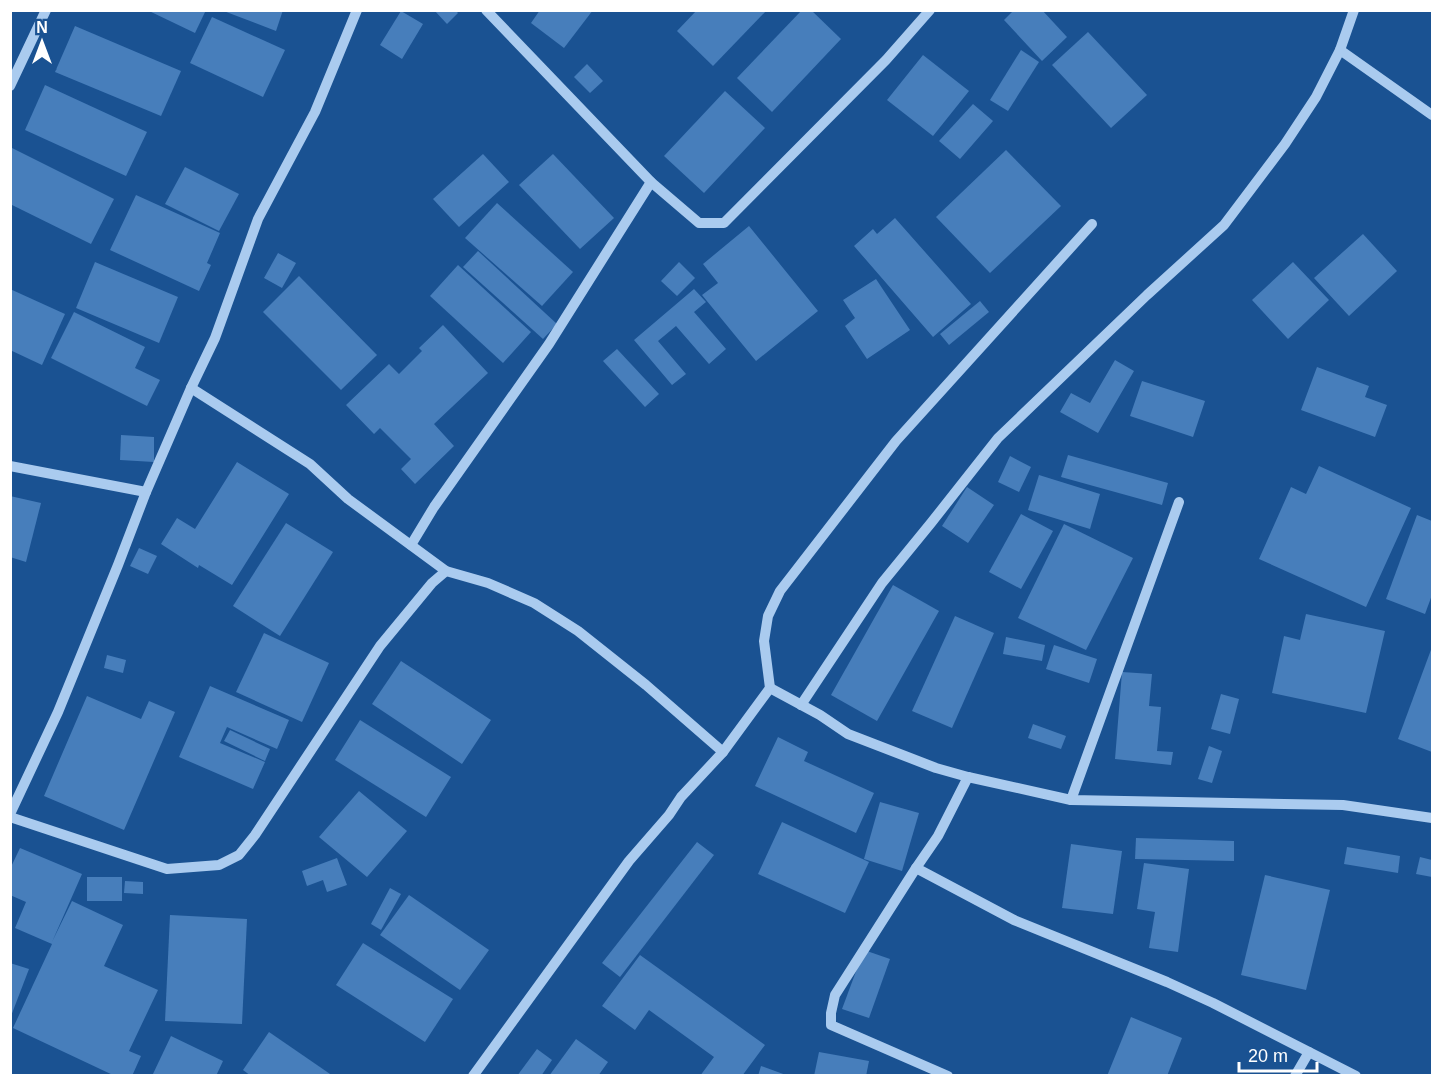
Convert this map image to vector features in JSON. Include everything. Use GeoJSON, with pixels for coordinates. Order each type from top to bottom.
{"type":"FeatureCollection","features":[{"type":"Feature","properties":{"kind":"street"},"geometry":{"type":"LineString","coordinates":[[10,86],[46,10]]}},
{"type":"Feature","properties":{"kind":"street"},"geometry":{"type":"LineString","coordinates":[[357,10],[315,112],[258,219],[215,338],[146,492],[58,712],[10,815],[167,869],[219,865],[239,855],[255,835],[380,646],[432,583],[446,571]]}},
{"type":"Feature","properties":{"kind":"street"},"geometry":{"type":"LineString","coordinates":[[486,10],[651,182],[699,223],[724,223],[886,60],[930,10]]}},
{"type":"Feature","properties":{"kind":"street"},"geometry":{"type":"LineString","coordinates":[[801,705],[882,583],[998,438],[1147,295],[1224,225],[1285,144],[1316,97],[1340,50],[1354,10]]}},
{"type":"Feature","properties":{"kind":"street"},"geometry":{"type":"LineString","coordinates":[[1340,50],[1432,115]]}},
{"type":"Feature","properties":{"kind":"street"},"geometry":{"type":"LineString","coordinates":[[411,545],[434,507],[549,344],[651,182]]}},
{"type":"Feature","properties":{"kind":"street"},"geometry":{"type":"LineString","coordinates":[[473,1076],[629,861],[669,815],[681,797],[723,752],[770,688],[764,641],[768,616],[780,591],[896,441],[1092,224]]}},
{"type":"Feature","properties":{"kind":"street"},"geometry":{"type":"LineString","coordinates":[[191,388],[310,464],[348,499],[446,571],[488,583],[534,603],[578,631],[646,685],[723,752]]}},
{"type":"Feature","properties":{"kind":"street"},"geometry":{"type":"LineString","coordinates":[[10,466],[146,492]]}},
{"type":"Feature","properties":{"kind":"street"},"geometry":{"type":"LineString","coordinates":[[1071,800],[1179,502]]}},
{"type":"Feature","properties":{"kind":"street"},"geometry":{"type":"LineString","coordinates":[[770,688],[820,715],[848,734],[936,768],[1071,800],[1343,806],[1432,818]]}},
{"type":"Feature","properties":{"kind":"street"},"geometry":{"type":"LineString","coordinates":[[948,1076],[831,1025],[831,1013],[835,995],[938,836],[968,777]]}},
{"type":"Feature","properties":{"kind":"street"},"geometry":{"type":"LineString","coordinates":[[916,867],[1014,920],[1176,986],[1356,1076]]}},
{"type":"Feature","properties":{"kind":"street"},"geometry":{"type":"LineString","coordinates":[[1294,1076],[1309,1052]]}},
{"type":"Feature","properties":{"kind":"building"},"geometry":{"type":"Polygon","coordinates":[[[147,10],[206,10],[195,33],[147,10]]]}},
{"type":"Feature","properties":{"kind":"building"},"geometry":{"type":"Polygon","coordinates":[[[221,10],[283,10],[276,31],[221,10]]]}},
{"type":"Feature","properties":{"kind":"building"},"geometry":{"type":"Polygon","coordinates":[[[434,10],[455,10],[458,13],[447,24],[434,10]]]}},
{"type":"Feature","properties":{"kind":"building"},"geometry":{"type":"Polygon","coordinates":[[[540,10],[593,10],[564,48],[531,23],[540,10]]]}},
{"type":"Feature","properties":{"kind":"building"},"geometry":{"type":"Polygon","coordinates":[[[697,10],[767,10],[713,66],[677,31],[697,10]]]}},
{"type":"Feature","properties":{"kind":"building"},"geometry":{"type":"Polygon","coordinates":[[[802,10],[811,10],[841,39],[772,112],[737,78],[802,10]]]}},
{"type":"Feature","properties":{"kind":"building"},"geometry":{"type":"Polygon","coordinates":[[[1014,10],[1042,10],[1067,37],[1042,61],[1004,20],[1014,10]]]}},
{"type":"Feature","properties":{"kind":"building"},"geometry":{"type":"Polygon","coordinates":[[[401,11],[423,24],[402,59],[380,45],[401,11]]]}},
{"type":"Feature","properties":{"kind":"building"},"geometry":{"type":"Polygon","coordinates":[[[212,17],[285,50],[263,97],[190,63],[212,17]]]}},
{"type":"Feature","properties":{"kind":"building"},"geometry":{"type":"Polygon","coordinates":[[[75,26],[181,71],[161,116],[55,72],[75,26]]]}},
{"type":"Feature","properties":{"kind":"building"},"geometry":{"type":"Polygon","coordinates":[[[1088,32],[1147,95],[1111,128],[1052,65],[1088,32]]]}},
{"type":"Feature","properties":{"kind":"building"},"geometry":{"type":"Polygon","coordinates":[[[1021,50],[1039,62],[1008,111],[990,100],[1021,50]]]}},
{"type":"Feature","properties":{"kind":"building"},"geometry":{"type":"Polygon","coordinates":[[[923,55],[969,91],[933,136],[887,100],[923,55]]]}},
{"type":"Feature","properties":{"kind":"building"},"geometry":{"type":"Polygon","coordinates":[[[587,64],[603,81],[590,93],[574,77],[587,64]]]}},
{"type":"Feature","properties":{"kind":"building"},"geometry":{"type":"Polygon","coordinates":[[[45,85],[147,132],[126,176],[25,130],[45,85]]]}},
{"type":"Feature","properties":{"kind":"building"},"geometry":{"type":"Polygon","coordinates":[[[725,91],[765,128],[704,193],[664,156],[725,91]]]}},
{"type":"Feature","properties":{"kind":"building"},"geometry":{"type":"Polygon","coordinates":[[[973,104],[993,121],[960,159],[939,141],[973,104]]]}},
{"type":"Feature","properties":{"kind":"building"},"geometry":{"type":"Polygon","coordinates":[[[10,147],[114,199],[91,244],[10,204],[10,147]]]}},
{"type":"Feature","properties":{"kind":"building"},"geometry":{"type":"Polygon","coordinates":[[[1006,150],[1061,206],[990,273],[936,217],[1006,150]]]}},
{"type":"Feature","properties":{"kind":"building"},"geometry":{"type":"Polygon","coordinates":[[[483,154],[509,182],[459,227],[433,199],[483,154]]]}},
{"type":"Feature","properties":{"kind":"building"},"geometry":{"type":"Polygon","coordinates":[[[553,154],[614,218],[580,249],[519,185],[553,154]]]}},
{"type":"Feature","properties":{"kind":"building"},"geometry":{"type":"Polygon","coordinates":[[[185,167],[239,194],[219,231],[165,204],[185,167]]]}},
{"type":"Feature","properties":{"kind":"building"},"geometry":{"type":"Polygon","coordinates":[[[136,195],[220,233],[207,263],[211,265],[199,291],[110,250],[136,195]]]}},
{"type":"Feature","properties":{"kind":"building"},"geometry":{"type":"Polygon","coordinates":[[[497,203],[573,272],[542,306],[465,238],[497,203]]]}},
{"type":"Feature","properties":{"kind":"building"},"geometry":{"type":"Polygon","coordinates":[[[895,218],[971,304],[933,337],[854,246],[873,229],[877,234],[895,218]]]}},
{"type":"Feature","properties":{"kind":"building"},"geometry":{"type":"Polygon","coordinates":[[[749,226],[818,311],[756,361],[702,295],[718,283],[703,264],[749,226]]]}},
{"type":"Feature","properties":{"kind":"building"},"geometry":{"type":"Polygon","coordinates":[[[1363,234],[1397,271],[1349,316],[1314,278],[1363,234]]]}},
{"type":"Feature","properties":{"kind":"building"},"geometry":{"type":"Polygon","coordinates":[[[478,251],[557,324],[543,339],[463,267],[478,251]]]}},
{"type":"Feature","properties":{"kind":"building"},"geometry":{"type":"Polygon","coordinates":[[[278,253],[296,263],[282,288],[264,278],[278,253]]]}},
{"type":"Feature","properties":{"kind":"building"},"geometry":{"type":"Polygon","coordinates":[[[95,262],[178,297],[159,343],[76,308],[95,262]]]}},
{"type":"Feature","properties":{"kind":"building"},"geometry":{"type":"Polygon","coordinates":[[[679,262],[695,278],[677,296],[661,281],[679,262]]]}},
{"type":"Feature","properties":{"kind":"building"},"geometry":{"type":"Polygon","coordinates":[[[1293,262],[1329,300],[1288,339],[1252,300],[1293,262]]]}},
{"type":"Feature","properties":{"kind":"building"},"geometry":{"type":"Polygon","coordinates":[[[458,265],[531,332],[503,363],[430,296],[458,265]]]}},
{"type":"Feature","properties":{"kind":"building"},"geometry":{"type":"Polygon","coordinates":[[[299,276],[377,355],[341,390],[263,312],[299,276]]]}},
{"type":"Feature","properties":{"kind":"building"},"geometry":{"type":"Polygon","coordinates":[[[876,279],[910,330],[867,359],[845,326],[855,318],[843,300],[876,279]]]}},
{"type":"Feature","properties":{"kind":"building"},"geometry":{"type":"Polygon","coordinates":[[[10,289],[65,314],[42,365],[10,350],[10,289]]]}},
{"type":"Feature","properties":{"kind":"building"},"geometry":{"type":"Polygon","coordinates":[[[694,289],[706,302],[694,312],[726,349],[709,364],[676,326],[658,341],[686,374],[672,385],[634,340],[694,289]]]}},
{"type":"Feature","properties":{"kind":"building"},"geometry":{"type":"Polygon","coordinates":[[[980,301],[989,312],[949,345],[940,334],[980,301]]]}},
{"type":"Feature","properties":{"kind":"building"},"geometry":{"type":"Polygon","coordinates":[[[74,312],[145,347],[135,368],[160,380],[147,406],[51,358],[74,312]]]}},
{"type":"Feature","properties":{"kind":"building"},"geometry":{"type":"Polygon","coordinates":[[[443,325],[488,373],[434,424],[454,446],[415,484],[401,469],[411,459],[380,428],[374,434],[346,405],[389,364],[399,374],[422,351],[419,348],[443,325]]]}},
{"type":"Feature","properties":{"kind":"building"},"geometry":{"type":"Polygon","coordinates":[[[617,349],[659,394],[645,407],[603,361],[617,349]]]}},
{"type":"Feature","properties":{"kind":"building"},"geometry":{"type":"Polygon","coordinates":[[[1115,360],[1134,371],[1098,433],[1060,412],[1071,393],[1090,403],[1115,360]]]}},
{"type":"Feature","properties":{"kind":"building"},"geometry":{"type":"Polygon","coordinates":[[[1317,367],[1369,386],[1365,397],[1387,405],[1375,437],[1301,410],[1317,367]]]}},
{"type":"Feature","properties":{"kind":"building"},"geometry":{"type":"Polygon","coordinates":[[[1142,381],[1205,401],[1193,437],[1130,416],[1142,381]]]}},
{"type":"Feature","properties":{"kind":"building"},"geometry":{"type":"Polygon","coordinates":[[[121,435],[154,437],[154,462],[120,460],[121,435]]]}},
{"type":"Feature","properties":{"kind":"building"},"geometry":{"type":"Polygon","coordinates":[[[1068,455],[1168,483],[1162,505],[1061,477],[1068,455]]]}},
{"type":"Feature","properties":{"kind":"building"},"geometry":{"type":"Polygon","coordinates":[[[1010,456],[1031,467],[1019,492],[998,482],[1010,456]]]}},
{"type":"Feature","properties":{"kind":"building"},"geometry":{"type":"Polygon","coordinates":[[[237,462],[289,494],[232,585],[199,565],[198,568],[161,544],[177,518],[195,529],[237,462]]]}},
{"type":"Feature","properties":{"kind":"building"},"geometry":{"type":"Polygon","coordinates":[[[1319,466],[1411,508],[1366,607],[1259,559],[1291,487],[1306,494],[1319,466]]]}},
{"type":"Feature","properties":{"kind":"building"},"geometry":{"type":"Polygon","coordinates":[[[1039,475],[1100,494],[1090,529],[1028,510],[1039,475]]]}},
{"type":"Feature","properties":{"kind":"building"},"geometry":{"type":"Polygon","coordinates":[[[967,487],[994,505],[968,543],[942,526],[967,487]]]}},
{"type":"Feature","properties":{"kind":"building"},"geometry":{"type":"Polygon","coordinates":[[[10,496],[41,503],[26,562],[10,557],[10,496]]]}},
{"type":"Feature","properties":{"kind":"building"},"geometry":{"type":"Polygon","coordinates":[[[1021,514],[1053,531],[1021,589],[989,572],[1021,514]]]}},
{"type":"Feature","properties":{"kind":"building"},"geometry":{"type":"Polygon","coordinates":[[[1417,515],[1432,521],[1432,595],[1425,614],[1386,599],[1417,515]]]}},
{"type":"Feature","properties":{"kind":"building"},"geometry":{"type":"Polygon","coordinates":[[[286,523],[333,552],[280,636],[233,606],[286,523]]]}},
{"type":"Feature","properties":{"kind":"building"},"geometry":{"type":"Polygon","coordinates":[[[1064,524],[1133,558],[1086,650],[1018,618],[1064,524]]]}},
{"type":"Feature","properties":{"kind":"building"},"geometry":{"type":"Polygon","coordinates":[[[139,548],[157,556],[148,574],[130,566],[139,548]]]}},
{"type":"Feature","properties":{"kind":"building"},"geometry":{"type":"Polygon","coordinates":[[[893,585],[939,611],[877,721],[831,695],[893,585]]]}},
{"type":"Feature","properties":{"kind":"building"},"geometry":{"type":"Polygon","coordinates":[[[1306,614],[1385,631],[1366,713],[1272,693],[1284,636],[1300,640],[1306,614]]]}},
{"type":"Feature","properties":{"kind":"building"},"geometry":{"type":"Polygon","coordinates":[[[955,616],[994,633],[952,728],[912,711],[955,616]]]}},
{"type":"Feature","properties":{"kind":"building"},"geometry":{"type":"Polygon","coordinates":[[[264,633],[329,663],[302,722],[236,692],[264,633]]]}},
{"type":"Feature","properties":{"kind":"building"},"geometry":{"type":"Polygon","coordinates":[[[1006,637],[1045,645],[1042,661],[1003,654],[1006,637]]]}},
{"type":"Feature","properties":{"kind":"building"},"geometry":{"type":"Polygon","coordinates":[[[1054,645],[1097,659],[1089,683],[1046,669],[1054,645]]]}},
{"type":"Feature","properties":{"kind":"building"},"geometry":{"type":"Polygon","coordinates":[[[1432,647],[1432,752],[1398,739],[1432,647]]]}},
{"type":"Feature","properties":{"kind":"building"},"geometry":{"type":"Polygon","coordinates":[[[107,655],[126,660],[123,673],[104,668],[107,655]]]}},
{"type":"Feature","properties":{"kind":"building"},"geometry":{"type":"Polygon","coordinates":[[[401,661],[491,720],[462,764],[372,704],[401,661]]]}},
{"type":"Feature","properties":{"kind":"building"},"geometry":{"type":"Polygon","coordinates":[[[1122,672],[1152,674],[1149,706],[1161,707],[1157,751],[1173,752],[1171,765],[1115,759],[1122,672]]]}},
{"type":"Feature","properties":{"kind":"building"},"geometry":{"type":"Polygon","coordinates":[[[210,686],[289,720],[277,749],[227,727],[220,743],[265,762],[253,789],[179,757],[210,686]]]}},
{"type":"Feature","properties":{"kind":"building"},"geometry":{"type":"Polygon","coordinates":[[[1221,694],[1239,699],[1230,734],[1211,729],[1221,694]]]}},
{"type":"Feature","properties":{"kind":"building"},"geometry":{"type":"Polygon","coordinates":[[[87,696],[141,719],[149,701],[175,712],[124,830],[44,796],[87,696]]]}},
{"type":"Feature","properties":{"kind":"building"},"geometry":{"type":"Polygon","coordinates":[[[360,720],[451,777],[426,817],[335,760],[360,720]]]}},
{"type":"Feature","properties":{"kind":"building"},"geometry":{"type":"Polygon","coordinates":[[[1033,724],[1066,736],[1061,749],[1028,738],[1033,724]]]}},
{"type":"Feature","properties":{"kind":"building"},"geometry":{"type":"Polygon","coordinates":[[[230,730],[270,749],[265,761],[224,741],[230,730]]]}},
{"type":"Feature","properties":{"kind":"building"},"geometry":{"type":"Polygon","coordinates":[[[778,737],[808,752],[804,761],[874,793],[856,833],[755,786],[778,737]]]}},
{"type":"Feature","properties":{"kind":"building"},"geometry":{"type":"Polygon","coordinates":[[[1209,746],[1222,751],[1212,783],[1198,779],[1209,746]]]}},
{"type":"Feature","properties":{"kind":"building"},"geometry":{"type":"Polygon","coordinates":[[[359,791],[407,831],[367,877],[319,837],[359,791]]]}},
{"type":"Feature","properties":{"kind":"building"},"geometry":{"type":"Polygon","coordinates":[[[880,802],[919,813],[902,871],[864,859],[880,802]]]}},
{"type":"Feature","properties":{"kind":"building"},"geometry":{"type":"Polygon","coordinates":[[[782,822],[869,862],[845,913],[758,874],[782,822]]]}},
{"type":"Feature","properties":{"kind":"building"},"geometry":{"type":"Polygon","coordinates":[[[1136,838],[1234,841],[1234,861],[1135,859],[1136,838]]]}},
{"type":"Feature","properties":{"kind":"building"},"geometry":{"type":"Polygon","coordinates":[[[697,842],[714,855],[620,977],[602,963],[697,842]]]}},
{"type":"Feature","properties":{"kind":"building"},"geometry":{"type":"Polygon","coordinates":[[[1071,844],[1122,851],[1113,914],[1062,908],[1071,844]]]}},
{"type":"Feature","properties":{"kind":"building"},"geometry":{"type":"Polygon","coordinates":[[[1347,847],[1400,856],[1398,873],[1344,864],[1347,847]]]}},
{"type":"Feature","properties":{"kind":"building"},"geometry":{"type":"Polygon","coordinates":[[[20,848],[82,874],[52,942],[72,901],[123,925],[104,966],[158,990],[129,1051],[141,1056],[132,1076],[115,1076],[13,1028],[52,944],[15,928],[26,902],[10,895],[10,869],[20,848]]]}},
{"type":"Feature","properties":{"kind":"building"},"geometry":{"type":"Polygon","coordinates":[[[1420,857],[1432,860],[1432,877],[1416,874],[1420,857]]]}},
{"type":"Feature","properties":{"kind":"building"},"geometry":{"type":"Polygon","coordinates":[[[337,858],[347,885],[327,892],[323,880],[307,886],[302,871],[337,858]]]}},
{"type":"Feature","properties":{"kind":"building"},"geometry":{"type":"Polygon","coordinates":[[[1144,863],[1189,869],[1178,952],[1149,948],[1155,912],[1137,909],[1144,863]]]}},
{"type":"Feature","properties":{"kind":"building"},"geometry":{"type":"Polygon","coordinates":[[[1265,875],[1330,890],[1306,990],[1241,975],[1265,875]]]}},
{"type":"Feature","properties":{"kind":"building"},"geometry":{"type":"Polygon","coordinates":[[[87,877],[122,877],[122,901],[87,901],[87,877]]]}},
{"type":"Feature","properties":{"kind":"building"},"geometry":{"type":"Polygon","coordinates":[[[125,881],[143,882],[143,894],[124,893],[125,881]]]}},
{"type":"Feature","properties":{"kind":"building"},"geometry":{"type":"Polygon","coordinates":[[[390,888],[401,894],[381,930],[371,924],[390,888]]]}},
{"type":"Feature","properties":{"kind":"building"},"geometry":{"type":"Polygon","coordinates":[[[409,895],[489,950],[460,990],[380,935],[409,895]]]}},
{"type":"Feature","properties":{"kind":"building"},"geometry":{"type":"Polygon","coordinates":[[[170,915],[247,919],[242,1024],[165,1021],[170,915]]]}},
{"type":"Feature","properties":{"kind":"building"},"geometry":{"type":"Polygon","coordinates":[[[363,943],[453,999],[425,1042],[336,985],[363,943]]]}},
{"type":"Feature","properties":{"kind":"building"},"geometry":{"type":"Polygon","coordinates":[[[864,950],[890,959],[869,1018],[842,1009],[864,950]]]}},
{"type":"Feature","properties":{"kind":"building"},"geometry":{"type":"Polygon","coordinates":[[[640,955],[765,1045],[742,1076],[700,1076],[714,1057],[649,1010],[635,1030],[602,1006],[640,955]]]}},
{"type":"Feature","properties":{"kind":"building"},"geometry":{"type":"Polygon","coordinates":[[[10,963],[29,969],[11,1016],[10,1016],[10,963]]]}},
{"type":"Feature","properties":{"kind":"building"},"geometry":{"type":"Polygon","coordinates":[[[1131,1017],[1182,1038],[1167,1076],[1107,1076],[1131,1017]]]}},
{"type":"Feature","properties":{"kind":"building"},"geometry":{"type":"Polygon","coordinates":[[[269,1032],[333,1076],[251,1076],[243,1070],[269,1032]]]}},
{"type":"Feature","properties":{"kind":"building"},"geometry":{"type":"Polygon","coordinates":[[[171,1036],[223,1061],[216,1076],[152,1076],[171,1036]]]}},
{"type":"Feature","properties":{"kind":"building"},"geometry":{"type":"Polygon","coordinates":[[[576,1039],[608,1062],[598,1076],[549,1076],[576,1039]]]}},
{"type":"Feature","properties":{"kind":"building"},"geometry":{"type":"Polygon","coordinates":[[[537,1049],[552,1060],[541,1076],[517,1076],[537,1049]]]}},
{"type":"Feature","properties":{"kind":"building"},"geometry":{"type":"Polygon","coordinates":[[[819,1052],[869,1061],[866,1076],[814,1076],[819,1052]]]}},
{"type":"Feature","properties":{"kind":"building"},"geometry":{"type":"Polygon","coordinates":[[[761,1066],[786,1075],[786,1076],[758,1076],[761,1066]]]}}]}
